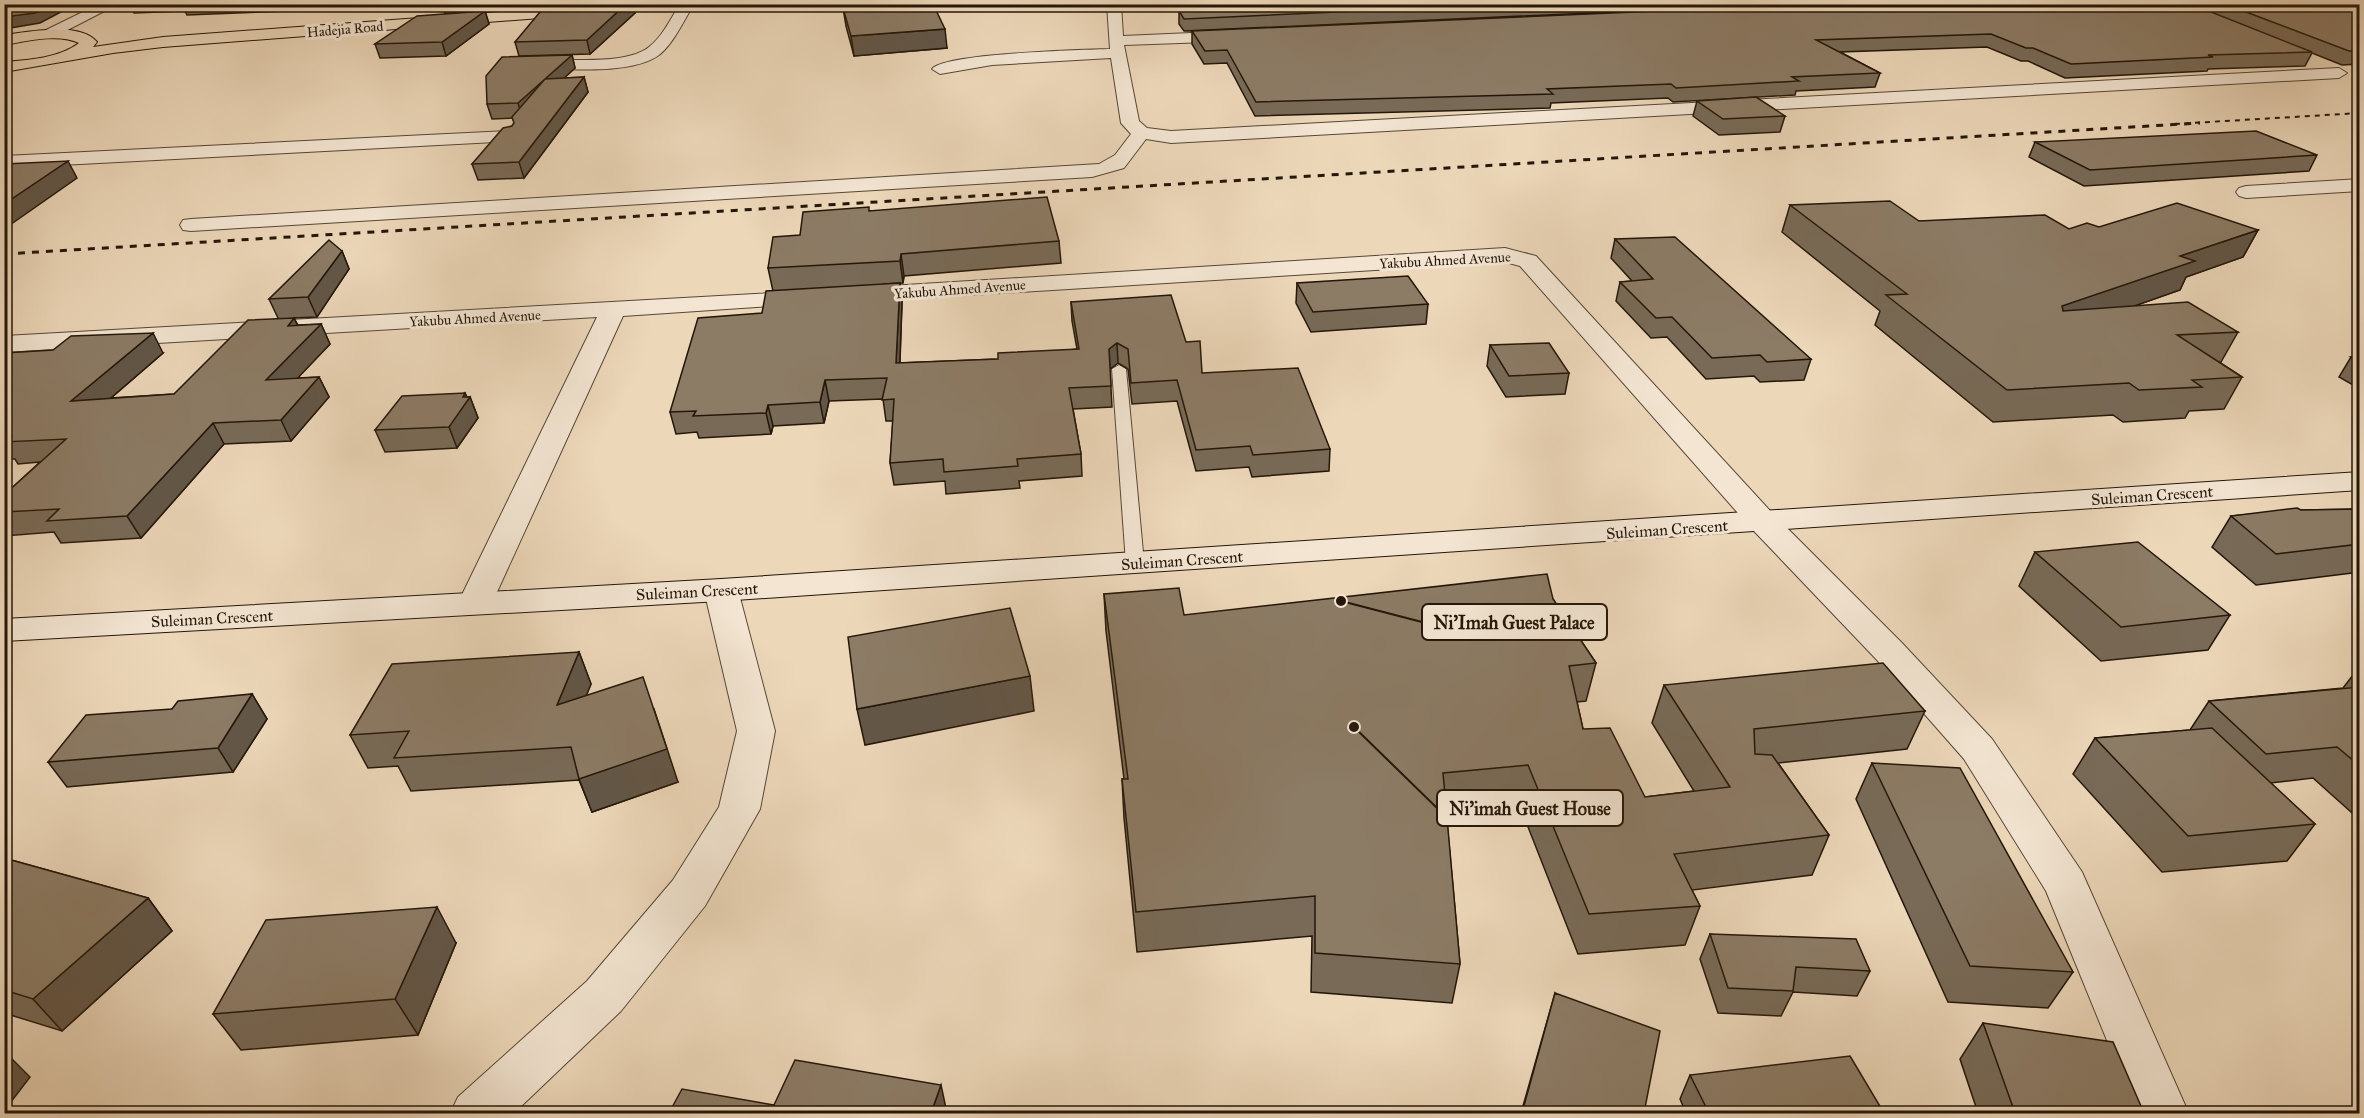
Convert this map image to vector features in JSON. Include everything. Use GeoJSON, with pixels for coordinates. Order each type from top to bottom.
{"type":"FeatureCollection","features":[{"type":"Feature","properties":{"kind":"main road","name":"Hadejia Road"},"geometry":{"type":"LineString","coordinates":[[4,39],[47,35],[180,34],[566,4]]}},
{"type":"Feature","properties":{"kind":"main road","name":"Hadejia Road"},"geometry":{"type":"LineString","coordinates":[[56,58],[163,42],[671,4]]}},
{"type":"Feature","properties":{"kind":"main road"},"geometry":{"type":"LineString","coordinates":[[33,63],[74,53],[89,42],[85,38],[74,36]]}},
{"type":"Feature","properties":{"kind":"street"},"geometry":{"type":"LineString","coordinates":[[47,35],[111,4]]}},
{"type":"Feature","properties":{"kind":"street"},"geometry":{"type":"LineString","coordinates":[[509,63],[633,60],[657,49],[687,4]]}},
{"type":"Feature","properties":{"kind":"street"},"geometry":{"type":"LineString","coordinates":[[1114,4],[1117,47],[1130,123],[1141,133],[1172,137],[2339,73],[2306,58]]}},
{"type":"Feature","properties":{"kind":"street"},"geometry":{"type":"LineString","coordinates":[[940,69],[992,60],[1248,35]]}},
{"type":"Feature","properties":{"kind":"street"},"geometry":{"type":"LineString","coordinates":[[4,68],[33,63]]}},
{"type":"Feature","properties":{"kind":"street"},"geometry":{"type":"LineString","coordinates":[[191,225],[1092,171],[1110,169],[1117,165],[1141,133]]}},
{"type":"Feature","properties":{"kind":"street"},"geometry":{"type":"LineString","coordinates":[[4,162],[508,137]]}},
{"type":"Feature","properties":{"kind":"street"},"geometry":{"type":"LineString","coordinates":[[2246,192],[2360,185]]}},
{"type":"Feature","properties":{"kind":"street"},"geometry":{"type":"LineString","coordinates":[[2315,188],[2360,207]]}},
{"type":"Feature","properties":{"kind":"street","name":"Yakubu Ahmed Avenue"},"geometry":{"type":"LineString","coordinates":[[4,344],[833,297],[1505,255],[1528,261],[1763,522]]}},
{"type":"Feature","properties":{"kind":"street"},"geometry":{"type":"LineString","coordinates":[[475,603],[613,310]]}},
{"type":"Feature","properties":{"kind":"street","name":"Suleiman Crescent"},"geometry":{"type":"LineString","coordinates":[[4,630],[721,590],[2360,481]]}},
{"type":"Feature","properties":{"kind":"street"},"geometry":{"type":"LineString","coordinates":[[1763,522],[1889,651],[1978,749],[2066,885],[2163,1113]]}},
{"type":"Feature","properties":{"kind":"street"},"geometry":{"type":"LineString","coordinates":[[476,1113],[604,996],[689,893],[739,809],[756,731],[721,590]]}},
{"type":"Feature","properties":{"kind":"lane"},"geometry":{"type":"LineString","coordinates":[[1119,369],[1135,563]]}},
{"type":"Feature","properties":{"kind":"building"},"geometry":{"type":"Polygon","coordinates":[[[4,4],[51,4],[35,13],[4,17],[4,4]]]}},
{"type":"Feature","properties":{"kind":"building"},"geometry":{"type":"Polygon","coordinates":[[[626,4],[587,40],[515,42],[545,6],[626,4]]]}},
{"type":"Feature","properties":{"kind":"building"},"geometry":{"type":"Polygon","coordinates":[[[856,4],[933,4],[945,29],[851,36],[843,8],[857,7],[856,4]]]}},
{"type":"Feature","properties":{"kind":"building"},"geometry":{"type":"Polygon","coordinates":[[[1186,4],[1300,4],[1302,7],[1515,4],[1184,19],[1179,11],[1189,11],[1186,4]]]}},
{"type":"Feature","properties":{"kind":"building"},"geometry":{"type":"Polygon","coordinates":[[[1822,4],[2191,4],[2312,52],[2208,55],[2213,57],[2071,64],[1991,34],[1816,40],[1880,73],[1792,77],[1799,81],[1676,88],[1671,84],[1547,89],[1553,94],[1256,102],[1227,50],[1205,51],[1192,31],[1822,4]]]}},
{"type":"Feature","properties":{"kind":"building"},"geometry":{"type":"Polygon","coordinates":[[[2225,4],[2346,4],[2360,9],[2360,51],[2349,51],[2225,4]]]}},
{"type":"Feature","properties":{"kind":"building"},"geometry":{"type":"Polygon","coordinates":[[[485,11],[442,42],[375,44],[417,16],[485,11]]]}},
{"type":"Feature","properties":{"kind":"building"},"geometry":{"type":"Polygon","coordinates":[[[572,55],[518,103],[487,104],[486,76],[502,57],[572,55]]]}},
{"type":"Feature","properties":{"kind":"building"},"geometry":{"type":"Polygon","coordinates":[[[584,77],[519,162],[472,164],[503,128],[512,126],[514,123],[512,117],[545,79],[584,77]]]}},
{"type":"Feature","properties":{"kind":"building"},"geometry":{"type":"Polygon","coordinates":[[[1756,97],[1785,116],[1723,119],[1697,101],[1756,97]]]}},
{"type":"Feature","properties":{"kind":"building"},"geometry":{"type":"Polygon","coordinates":[[[2256,131],[2317,155],[2090,170],[2035,142],[2256,131]]]}},
{"type":"Feature","properties":{"kind":"building"},"geometry":{"type":"Polygon","coordinates":[[[68,161],[4,204],[4,164],[68,161]]]}},
{"type":"Feature","properties":{"kind":"building"},"geometry":{"type":"Polygon","coordinates":[[[1047,197],[1059,241],[901,254],[900,261],[768,268],[773,237],[800,235],[803,212],[869,207],[869,211],[1047,197]]]}},
{"type":"Feature","properties":{"kind":"building"},"geometry":{"type":"Polygon","coordinates":[[[1890,201],[1919,221],[2045,215],[2069,229],[2087,223],[2099,227],[2177,203],[2258,230],[2180,256],[2195,261],[2062,306],[2063,311],[2188,302],[2238,332],[2177,335],[2242,377],[2192,380],[2202,387],[2139,390],[2129,383],[2007,390],[1886,295],[1907,294],[1790,205],[1890,201]]]}},
{"type":"Feature","properties":{"kind":"building"},"geometry":{"type":"Polygon","coordinates":[[[1675,237],[1811,359],[1767,362],[1760,355],[1712,358],[1672,317],[1656,318],[1620,282],[1653,279],[1615,239],[1675,237]]]}},
{"type":"Feature","properties":{"kind":"building"},"geometry":{"type":"Polygon","coordinates":[[[329,240],[342,251],[308,297],[269,299],[329,240]]]}},
{"type":"Feature","properties":{"kind":"building"},"geometry":{"type":"Polygon","coordinates":[[[1408,276],[1428,304],[1313,312],[1297,283],[1408,276]]]}},
{"type":"Feature","properties":{"kind":"building"},"geometry":{"type":"Polygon","coordinates":[[[900,283],[896,363],[998,359],[998,353],[1079,349],[1071,302],[1171,295],[1186,342],[1200,341],[1202,373],[1298,368],[1330,449],[1253,455],[1250,446],[1196,450],[1177,380],[1131,383],[1128,349],[1117,343],[1109,349],[1111,386],[1069,388],[1081,454],[1017,459],[1018,466],[944,472],[943,459],[890,463],[894,399],[882,400],[887,378],[825,380],[820,402],[768,405],[766,413],[693,416],[696,411],[670,412],[698,318],[762,313],[766,291],[900,283]]]}},
{"type":"Feature","properties":{"kind":"building"},"geometry":{"type":"Polygon","coordinates":[[[294,318],[288,326],[321,324],[266,380],[319,377],[281,420],[213,423],[127,516],[47,521],[59,509],[4,512],[4,495],[66,439],[4,442],[11,437],[4,437],[4,353],[53,350],[71,336],[153,333],[71,401],[174,394],[248,320],[294,318]]]}},
{"type":"Feature","properties":{"kind":"building"},"geometry":{"type":"Polygon","coordinates":[[[1549,343],[1569,373],[1509,376],[1490,345],[1549,343]]]}},
{"type":"Feature","properties":{"kind":"building"},"geometry":{"type":"Polygon","coordinates":[[[465,393],[463,397],[470,397],[449,427],[375,430],[402,396],[465,393]]]}},
{"type":"Feature","properties":{"kind":"building"},"geometry":{"type":"Polygon","coordinates":[[[2297,508],[2301,510],[2360,509],[2360,544],[2276,554],[2231,516],[2297,508]]]}},
{"type":"Feature","properties":{"kind":"building"},"geometry":{"type":"Polygon","coordinates":[[[2138,542],[2230,615],[2121,627],[2035,552],[2138,542]]]}},
{"type":"Feature","properties":{"kind":"building"},"geometry":{"type":"Polygon","coordinates":[[[1547,574],[1553,599],[1596,663],[1569,666],[1583,729],[1610,728],[1645,797],[1730,787],[1664,685],[1883,663],[1925,711],[1754,729],[1755,754],[1772,755],[1829,835],[1674,854],[1700,906],[1589,914],[1528,765],[1443,773],[1460,964],[1315,953],[1315,896],[1136,912],[1122,779],[1128,779],[1104,594],[1179,588],[1184,615],[1547,574]]]}},
{"type":"Feature","properties":{"kind":"building"},"geometry":{"type":"Polygon","coordinates":[[[1010,608],[1030,676],[857,709],[848,637],[1010,608]]]}},
{"type":"Feature","properties":{"kind":"building"},"geometry":{"type":"Polygon","coordinates":[[[579,652],[557,705],[643,677],[667,749],[579,779],[571,747],[394,758],[409,731],[350,735],[392,664],[579,652]]]}},
{"type":"Feature","properties":{"kind":"building"},"geometry":{"type":"Polygon","coordinates":[[[2360,687],[2360,766],[2337,747],[2266,754],[2209,701],[2360,687]]]}},
{"type":"Feature","properties":{"kind":"building"},"geometry":{"type":"Polygon","coordinates":[[[252,694],[218,748],[48,762],[86,715],[172,709],[178,701],[252,694]]]}},
{"type":"Feature","properties":{"kind":"building"},"geometry":{"type":"Polygon","coordinates":[[[2212,728],[2315,824],[2188,836],[2095,738],[2212,728]]]}},
{"type":"Feature","properties":{"kind":"building"},"geometry":{"type":"Polygon","coordinates":[[[1872,763],[1960,768],[2073,972],[1970,966],[1872,763]]]}},
{"type":"Feature","properties":{"kind":"building"},"geometry":{"type":"Polygon","coordinates":[[[4,858],[148,898],[33,999],[4,990],[4,858]]]}},
{"type":"Feature","properties":{"kind":"building"},"geometry":{"type":"Polygon","coordinates":[[[437,907],[395,999],[213,1014],[266,920],[437,907]]]}},
{"type":"Feature","properties":{"kind":"building"},"geometry":{"type":"Polygon","coordinates":[[[1710,934],[1856,939],[1870,971],[1796,967],[1793,991],[1728,988],[1710,934]]]}},
{"type":"Feature","properties":{"kind":"building"},"geometry":{"type":"Polygon","coordinates":[[[1555,993],[1660,1031],[1644,1113],[1522,1113],[1555,993]]]}},
{"type":"Feature","properties":{"kind":"building"},"geometry":{"type":"Polygon","coordinates":[[[1983,1023],[2113,1042],[2144,1113],[2015,1113],[1983,1023]]]}},
{"type":"Feature","properties":{"kind":"building"},"geometry":{"type":"Polygon","coordinates":[[[1850,1056],[1884,1113],[1709,1113],[1690,1075],[1850,1056]]]}},
{"type":"Feature","properties":{"kind":"building"},"geometry":{"type":"Polygon","coordinates":[[[795,1060],[941,1085],[931,1113],[669,1113],[682,1089],[774,1105],[795,1060]]]}},
{"type":"Feature","properties":{"kind":"railway"},"geometry":{"type":"LineString","coordinates":[[2175,124],[2360,113]]}},
{"type":"Feature","properties":{"kind":"railway"},"geometry":{"type":"LineString","coordinates":[[4,254],[2200,123]]}},
{"type":"Feature","properties":{"kind":"place","name":"Ni'Imah Guest Palace"},"geometry":{"type":"Point","coordinates":[1341,601]}},
{"type":"Feature","properties":{"kind":"place","name":"Ni'imah Guest House"},"geometry":{"type":"Point","coordinates":[1354,727]}}]}
